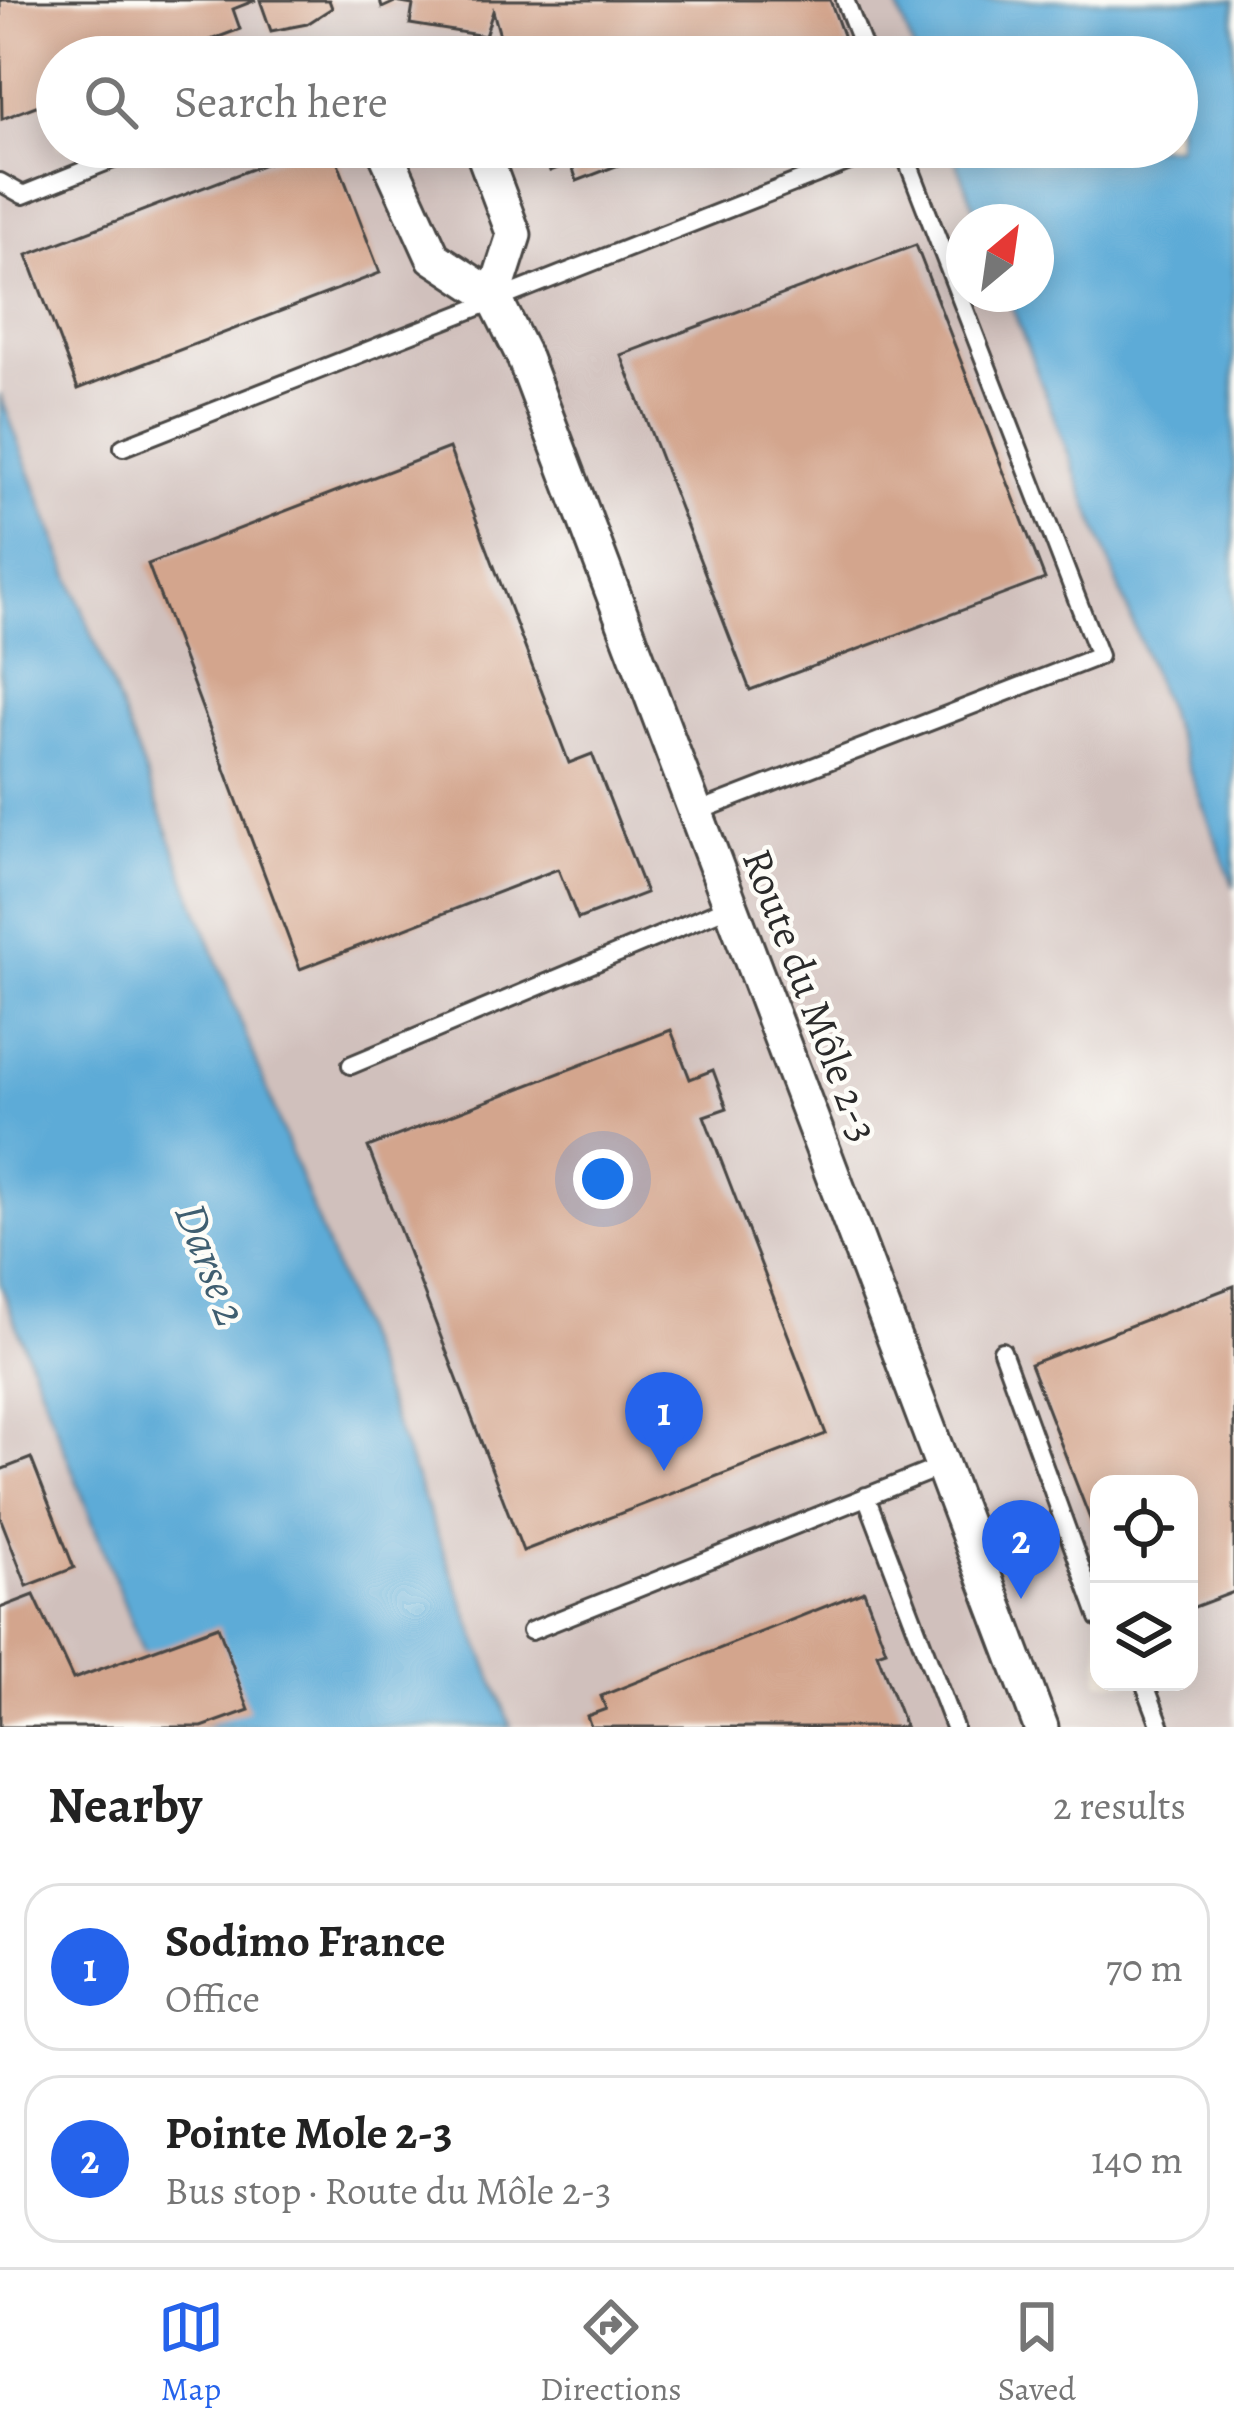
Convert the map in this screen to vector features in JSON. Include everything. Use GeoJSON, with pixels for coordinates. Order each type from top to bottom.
{"type":"FeatureCollection","features":[{"type":"Feature","properties":{"kind":"street"},"geometry":{"type":"LineString","coordinates":[[393,168],[433,257],[494,297],[514,235],[489,168]]}},
{"type":"Feature","properties":{"kind":"street","name":"Route du Môle 2-3"},"geometry":{"type":"LineString","coordinates":[[494,297],[523,356],[1041,1727]]}},
{"type":"Feature","properties":{"kind":"lane"},"geometry":{"type":"LineString","coordinates":[[844,0],[859,36]]}},
{"type":"Feature","properties":{"kind":"lane"},"geometry":{"type":"LineString","coordinates":[[0,182],[23,195],[90,168]]}},
{"type":"Feature","properties":{"kind":"lane"},"geometry":{"type":"LineString","coordinates":[[124,447],[830,168]]}},
{"type":"Feature","properties":{"kind":"lane"},"geometry":{"type":"LineString","coordinates":[[693,813],[1099,656],[910,168]]}},
{"type":"Feature","properties":{"kind":"lane"},"geometry":{"type":"LineString","coordinates":[[351,1065],[728,907]]}},
{"type":"Feature","properties":{"kind":"lane"},"geometry":{"type":"LineString","coordinates":[[1002,1351],[1090,1593]]}},
{"type":"Feature","properties":{"kind":"lane"},"geometry":{"type":"LineString","coordinates":[[531,1631],[943,1466]]}},
{"type":"Feature","properties":{"kind":"lane"},"geometry":{"type":"LineString","coordinates":[[866,1496],[954,1727]]}},
{"type":"Feature","properties":{"kind":"lane"},"geometry":{"type":"LineString","coordinates":[[1147,1691],[1161,1727]]}},
{"type":"Feature","properties":{"kind":"shaded area"},"geometry":{"type":"Polygon","coordinates":[[[0,0],[895,0],[908,36],[36,36],[36,168],[959,168],[973,204],[946,204],[946,312],[1014,312],[1234,887],[1234,1727],[511,1727],[0,394],[0,0]]]}},
{"type":"Feature","properties":{"kind":"shaded area"},"geometry":{"type":"Polygon","coordinates":[[[0,1283],[172,1727],[0,1727],[0,1283]]]}},
{"type":"Feature","properties":{"kind":"water"},"geometry":{"type":"Polygon","coordinates":[[[895,0],[1234,0],[1234,887],[1014,312],[1054,312],[1054,204],[973,204],[959,168],[1198,168],[1198,36],[908,36],[895,0]]]}},
{"type":"Feature","properties":{"kind":"water","name":"Darse 2"},"geometry":{"type":"Polygon","coordinates":[[[0,394],[511,1727],[172,1727],[0,1283],[0,394]]]}},
{"type":"Feature","properties":{"kind":"building"},"geometry":{"type":"Polygon","coordinates":[[[0,0],[256,0],[233,9],[240,29],[221,36],[36,36],[36,106],[2,119],[0,0]]]}},
{"type":"Feature","properties":{"kind":"building"},"geometry":{"type":"Polygon","coordinates":[[[260,0],[329,0],[332,8],[307,24],[271,31],[260,0]]]}},
{"type":"Feature","properties":{"kind":"building"},"geometry":{"type":"Polygon","coordinates":[[[380,0],[830,0],[843,36],[500,36],[493,11],[485,36],[410,24],[413,5],[395,2],[382,8],[380,0]]]}},
{"type":"Feature","properties":{"kind":"building"},"geometry":{"type":"Polygon","coordinates":[[[254,168],[340,168],[380,273],[78,389],[27,255],[254,168]]]}},
{"type":"Feature","properties":{"kind":"building"},"geometry":{"type":"Polygon","coordinates":[[[573,168],[611,168],[577,181],[573,168]]]}},
{"type":"Feature","properties":{"kind":"building"},"geometry":{"type":"Polygon","coordinates":[[[916,245],[1045,579],[750,690],[621,355],[916,245]]]}},
{"type":"Feature","properties":{"kind":"building"},"geometry":{"type":"Polygon","coordinates":[[[449,448],[569,763],[592,754],[646,893],[578,919],[558,869],[300,969],[148,564],[449,448]]]}},
{"type":"Feature","properties":{"kind":"building"},"geometry":{"type":"Polygon","coordinates":[[[671,1030],[690,1079],[713,1070],[727,1108],[704,1116],[826,1434],[523,1551],[368,1147],[671,1030]]]}},
{"type":"Feature","properties":{"kind":"building"},"geometry":{"type":"Polygon","coordinates":[[[1234,1286],[1234,1592],[1198,1606],[1198,1475],[1090,1475],[1090,1519],[1030,1364],[1234,1286]]]}},
{"type":"Feature","properties":{"kind":"building"},"geometry":{"type":"Polygon","coordinates":[[[31,1458],[74,1568],[27,1586],[0,1517],[0,1470],[31,1458]]]}},
{"type":"Feature","properties":{"kind":"building"},"geometry":{"type":"Polygon","coordinates":[[[864,1591],[886,1650],[877,1653],[905,1727],[591,1727],[587,1716],[606,1709],[601,1696],[864,1591]]]}},
{"type":"Feature","properties":{"kind":"building"},"geometry":{"type":"Polygon","coordinates":[[[34,1595],[73,1679],[218,1626],[249,1710],[202,1727],[0,1727],[0,1608],[34,1595]]]}},
{"type":"Feature","properties":{"kind":"place","name":"Sodimo France"},"geometry":{"type":"Point","coordinates":[664,1471]}},
{"type":"Feature","properties":{"kind":"place","name":"Pointe Mole 2-3"},"geometry":{"type":"Point","coordinates":[1021,1599]}}]}
